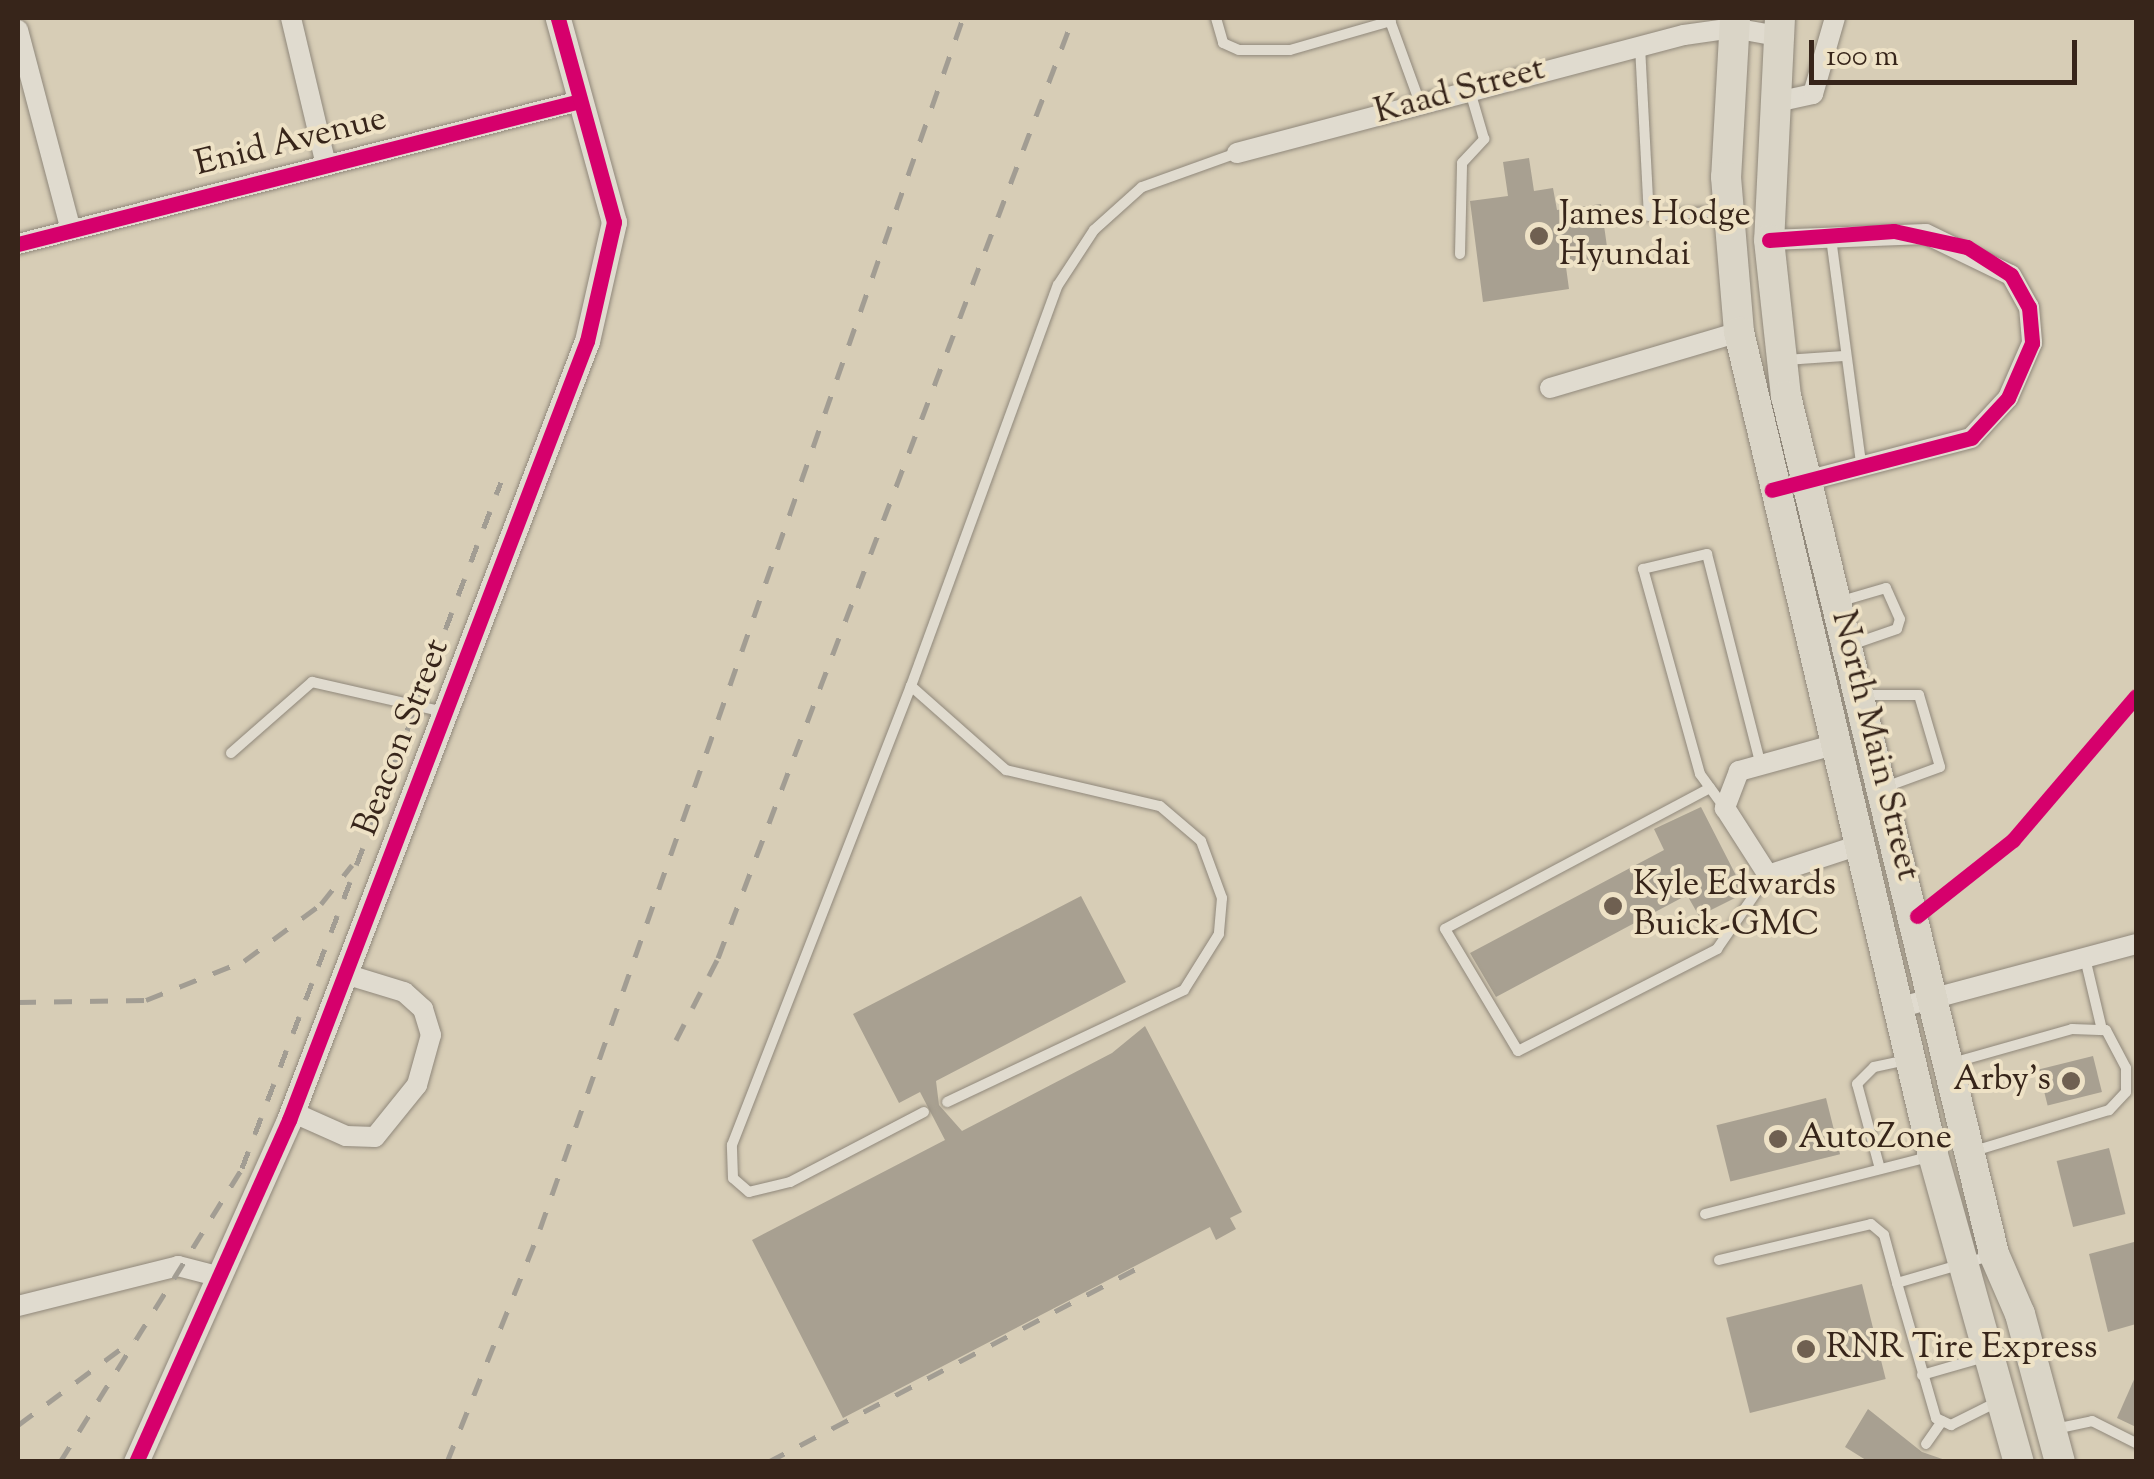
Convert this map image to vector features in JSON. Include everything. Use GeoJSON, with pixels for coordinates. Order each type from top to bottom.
{"type":"FeatureCollection","features":[{"type":"Feature","properties":{"kind":"main road","name":"North Main Street"},"geometry":{"type":"LineString","coordinates":[[1734,23],[1727,211],[1738,332],[1772,490],[1901,1007],[1933,1156],[2052,1430],[2060,1462]]}},
{"type":"Feature","properties":{"kind":"main road","name":"North Main Street"},"geometry":{"type":"LineString","coordinates":[[1779,27],[1772,103],[1769,240],[1782,360],[1806,482],[1937,996],[1946,1065],[1968,1152],[1991,1355],[2019,1462]]}},
{"type":"Feature","properties":{"kind":"street"},"geometry":{"type":"LineString","coordinates":[[290,18],[326,165]]}},
{"type":"Feature","properties":{"kind":"street","name":"Beacon Street"},"geometry":{"type":"LineString","coordinates":[[136,1462],[292,1112],[587,340],[612,250],[614,222],[558,18]]}},
{"type":"Feature","properties":{"kind":"street"},"geometry":{"type":"LineString","coordinates":[[1772,103],[1813,94],[1835,18]]}},
{"type":"Feature","properties":{"kind":"street","name":"Kaad Street"},"geometry":{"type":"LineString","coordinates":[[1237,152],[1640,46],[1682,26],[1734,23],[1779,27]]}},
{"type":"Feature","properties":{"kind":"street"},"geometry":{"type":"LineString","coordinates":[[18,30],[71,230]]}},
{"type":"Feature","properties":{"kind":"street","name":"Enid Avenue"},"geometry":{"type":"LineString","coordinates":[[18,244],[580,101]]}},
{"type":"Feature","properties":{"kind":"street"},"geometry":{"type":"LineString","coordinates":[[1769,240],[1894,231],[1953,243],[2011,275],[2029,306],[2032,344],[2008,398],[1971,438],[1772,490]]}},
{"type":"Feature","properties":{"kind":"street"},"geometry":{"type":"LineString","coordinates":[[1550,388],[1738,332]]}},
{"type":"Feature","properties":{"kind":"street"},"geometry":{"type":"LineString","coordinates":[[1837,744],[1760,762],[1728,785],[1725,808],[1768,875],[1860,845]]}},
{"type":"Feature","properties":{"kind":"street"},"geometry":{"type":"LineString","coordinates":[[1901,1007],[2136,944]]}},
{"type":"Feature","properties":{"kind":"street"},"geometry":{"type":"LineString","coordinates":[[292,1112],[375,1137],[418,1085],[431,1035],[423,1009],[404,992],[344,974]]}},
{"type":"Feature","properties":{"kind":"street"},"geometry":{"type":"LineString","coordinates":[[18,1306],[178,1266],[216,1276]]}},
{"type":"Feature","properties":{"kind":"lane"},"geometry":{"type":"LineString","coordinates":[[1216,18],[1223,43],[1240,50],[1290,50],[1390,19],[1420,103]]}},
{"type":"Feature","properties":{"kind":"lane"},"geometry":{"type":"LineString","coordinates":[[1640,46],[1649,216],[1727,211]]}},
{"type":"Feature","properties":{"kind":"lane"},"geometry":{"type":"LineString","coordinates":[[1460,254],[1462,162],[1484,139],[1470,90]]}},
{"type":"Feature","properties":{"kind":"lane"},"geometry":{"type":"LineString","coordinates":[[924,1112],[790,1182],[749,1192],[733,1178],[732,1145],[911,686],[1058,286],[1094,230],[1142,187],[1237,152]]}},
{"type":"Feature","properties":{"kind":"lane"},"geometry":{"type":"LineString","coordinates":[[1830,238],[1862,469]]}},
{"type":"Feature","properties":{"kind":"lane"},"geometry":{"type":"LineString","coordinates":[[1782,360],[1844,356]]}},
{"type":"Feature","properties":{"kind":"lane"},"geometry":{"type":"LineString","coordinates":[[1725,808],[1710,788],[1642,570],[1707,554],[1760,762]]}},
{"type":"Feature","properties":{"kind":"lane"},"geometry":{"type":"LineString","coordinates":[[1837,602],[1886,588],[1900,619],[1897,629],[1848,646]]}},
{"type":"Feature","properties":{"kind":"lane"},"geometry":{"type":"LineString","coordinates":[[231,753],[312,682],[421,700],[445,713]]}},
{"type":"Feature","properties":{"kind":"lane"},"geometry":{"type":"LineString","coordinates":[[911,686],[1006,770],[1160,806],[1201,841],[1222,898],[1219,934],[1184,990],[947,1102]]}},
{"type":"Feature","properties":{"kind":"lane"},"geometry":{"type":"LineString","coordinates":[[1861,696],[1914,690],[1940,766],[1884,788]]}},
{"type":"Feature","properties":{"kind":"lane"},"geometry":{"type":"LineString","coordinates":[[1710,788],[1445,929],[1518,1051],[1717,949],[1768,875]]}},
{"type":"Feature","properties":{"kind":"lane"},"geometry":{"type":"LineString","coordinates":[[2085,958],[2102,1030]]}},
{"type":"Feature","properties":{"kind":"lane"},"geometry":{"type":"LineString","coordinates":[[1946,1065],[2072,1028],[2102,1030],[2118,1041],[2126,1068],[2126,1092],[2109,1110],[1968,1152]]}},
{"type":"Feature","properties":{"kind":"lane"},"geometry":{"type":"LineString","coordinates":[[1880,1169],[1857,1084],[1874,1067],[1912,1058]]}},
{"type":"Feature","properties":{"kind":"lane"},"geometry":{"type":"LineString","coordinates":[[1705,1214],[1933,1156]]}},
{"type":"Feature","properties":{"kind":"lane"},"geometry":{"type":"LineString","coordinates":[[1719,1260],[1871,1224],[1884,1235],[1922,1376],[1942,1421]]}},
{"type":"Feature","properties":{"kind":"lane"},"geometry":{"type":"LineString","coordinates":[[1897,1283],[1980,1260]]}},
{"type":"Feature","properties":{"kind":"lane"},"geometry":{"type":"LineString","coordinates":[[1922,1376],[1991,1355]]}},
{"type":"Feature","properties":{"kind":"lane"},"geometry":{"type":"LineString","coordinates":[[1926,1444],[1942,1421],[2003,1399]]}},
{"type":"Feature","properties":{"kind":"lane"},"geometry":{"type":"LineString","coordinates":[[2052,1430],[2092,1421],[2136,1444]]}},
{"type":"Feature","properties":{"kind":"building","name":"James Hodge Hyundai"},"geometry":{"type":"Polygon","coordinates":[[[1529,158],[1534,191],[1553,188],[1557,210],[1601,204],[1609,261],[1566,267],[1569,289],[1483,302],[1470,201],[1508,196],[1503,162],[1529,158]]]}},
{"type":"Feature","properties":{"kind":"building","name":"Kyle Edwards Buick-GMC"},"geometry":{"type":"Polygon","coordinates":[[[1701,807],[1745,893],[1699,916],[1687,895],[1496,997],[1470,953],[1664,850],[1654,829],[1701,807]]]}},
{"type":"Feature","properties":{"kind":"building"},"geometry":{"type":"Polygon","coordinates":[[[1081,896],[1126,982],[936,1081],[939,1105],[962,1131],[1112,1053],[1145,1026],[1242,1212],[1230,1218],[1236,1229],[1216,1240],[1210,1227],[843,1418],[752,1240],[945,1140],[920,1092],[899,1103],[853,1014],[1081,896]]]}},
{"type":"Feature","properties":{"kind":"building","name":"Arby's"},"geometry":{"type":"Polygon","coordinates":[[[2093,1056],[2102,1092],[2048,1105],[2039,1070],[2093,1056]]]}},
{"type":"Feature","properties":{"kind":"building","name":"AutoZone"},"geometry":{"type":"Polygon","coordinates":[[[1826,1098],[1840,1154],[1730,1182],[1716,1125],[1826,1098]]]}},
{"type":"Feature","properties":{"kind":"building"},"geometry":{"type":"Polygon","coordinates":[[[2109,1148],[2125,1214],[2073,1227],[2057,1161],[2109,1148]]]}},
{"type":"Feature","properties":{"kind":"building"},"geometry":{"type":"Polygon","coordinates":[[[2134,1242],[2136,1324],[2108,1332],[2089,1254],[2134,1242]]]}},
{"type":"Feature","properties":{"kind":"building","name":"RNR Tire Express"},"geometry":{"type":"Polygon","coordinates":[[[1862,1284],[1886,1379],[1750,1413],[1726,1318],[1862,1284]]]}},
{"type":"Feature","properties":{"kind":"building"},"geometry":{"type":"Polygon","coordinates":[[[2136,1375],[2136,1427],[2117,1418],[2136,1375]]]}},
{"type":"Feature","properties":{"kind":"building"},"geometry":{"type":"Polygon","coordinates":[[[1868,1409],[1922,1452],[1951,1462],[1869,1462],[1845,1447],[1868,1409]]]}},
{"type":"Feature","properties":{"kind":"railway"},"geometry":{"type":"LineString","coordinates":[[447,1462],[540,1229],[963,18]]}},
{"type":"Feature","properties":{"kind":"railway"},"geometry":{"type":"LineString","coordinates":[[676,1040],[718,958],[1073,18]]}},
{"type":"Feature","properties":{"kind":"railway"},"geometry":{"type":"LineString","coordinates":[[60,1462],[242,1168],[501,482]]}},
{"type":"Feature","properties":{"kind":"railway"},"geometry":{"type":"LineString","coordinates":[[18,1002],[146,1000],[244,961],[321,904],[352,865]]}},
{"type":"Feature","properties":{"kind":"railway"},"geometry":{"type":"LineString","coordinates":[[768,1462],[1138,1268]]}},
{"type":"Feature","properties":{"kind":"railway"},"geometry":{"type":"LineString","coordinates":[[18,1425],[134,1339]]}},
{"type":"Feature","properties":{"kind":"cycle path"},"geometry":{"type":"LineString","coordinates":[[136,1462],[289,1120],[587,341],[614,222],[558,18]]}},
{"type":"Feature","properties":{"kind":"cycle path"},"geometry":{"type":"LineString","coordinates":[[18,244],[580,101]]}},
{"type":"Feature","properties":{"kind":"cycle path"},"geometry":{"type":"LineString","coordinates":[[1769,240],[1894,231],[1967,247],[2011,275],[2029,307],[2032,343],[2008,398],[1971,438],[1772,490]]}},
{"type":"Feature","properties":{"kind":"cycle path"},"geometry":{"type":"LineString","coordinates":[[1917,916],[2013,840],[2136,696]]}},
{"type":"Feature","properties":{"kind":"place","name":"James Hodge Hyundai"},"geometry":{"type":"Point","coordinates":[1539,236]}},
{"type":"Feature","properties":{"kind":"place","name":"Kyle Edwards Buick-GMC"},"geometry":{"type":"Point","coordinates":[1613,906]}},
{"type":"Feature","properties":{"kind":"place","name":"Arby's"},"geometry":{"type":"Point","coordinates":[2071,1081]}},
{"type":"Feature","properties":{"kind":"place","name":"AutoZone"},"geometry":{"type":"Point","coordinates":[1778,1139]}},
{"type":"Feature","properties":{"kind":"place","name":"RNR Tire Express"},"geometry":{"type":"Point","coordinates":[1806,1349]}}]}
